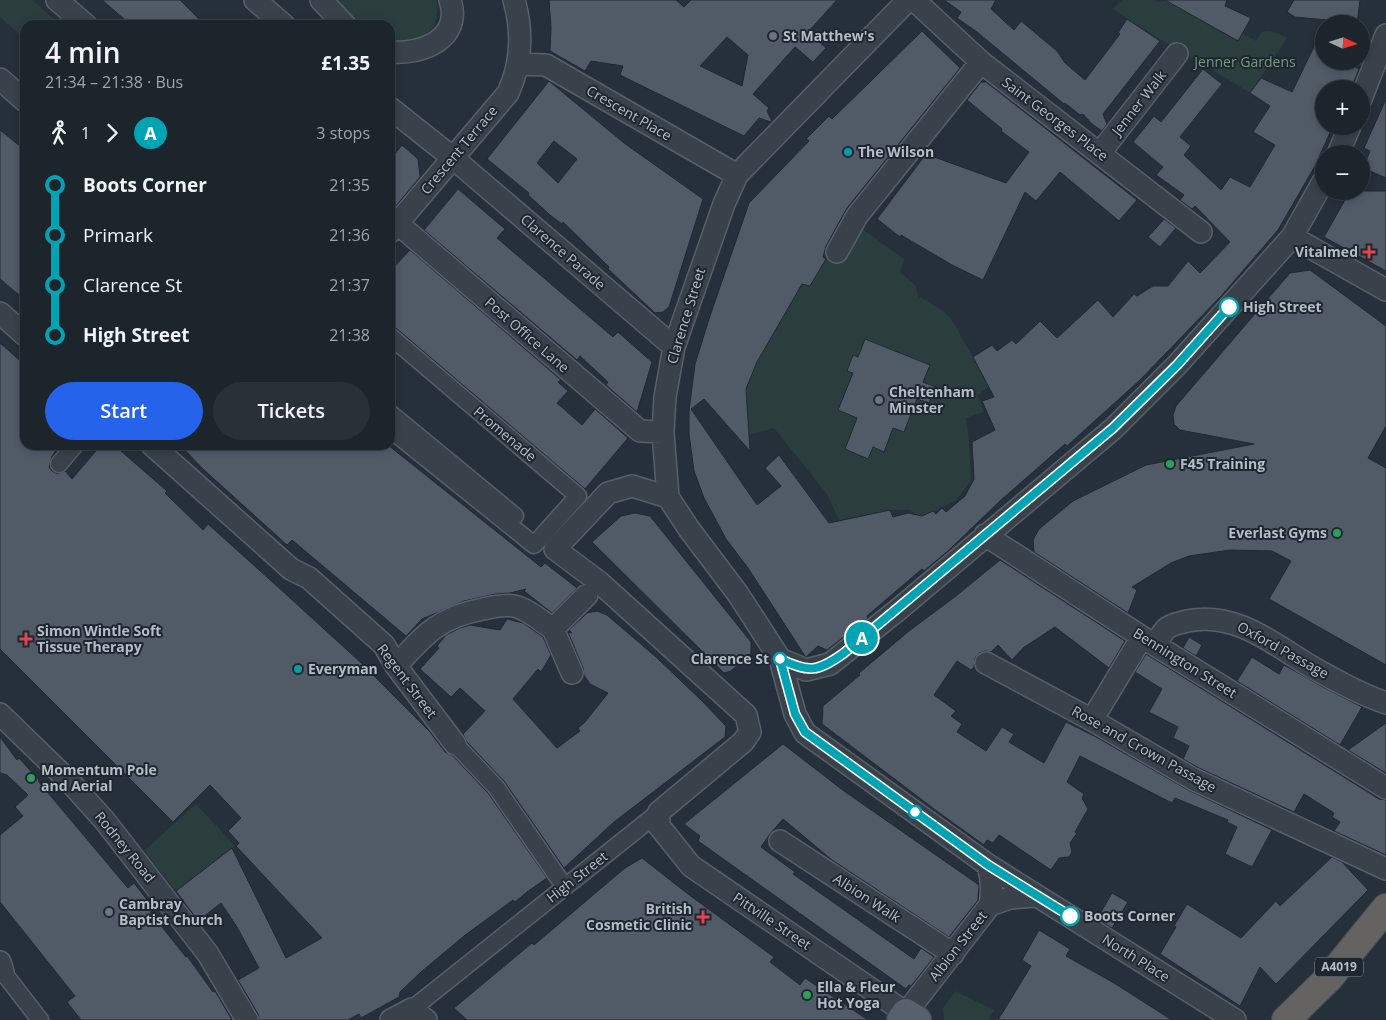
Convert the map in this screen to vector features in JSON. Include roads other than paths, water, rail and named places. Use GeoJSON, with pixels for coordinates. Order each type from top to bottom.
{"type":"FeatureCollection","features":[{"type":"Feature","properties":{"kind":"highway","name":"A4019"},"geometry":{"type":"LineString","coordinates":[[1286,1020],[1329,978],[1386,908]]}},
{"type":"Feature","properties":{"kind":"street"},"geometry":{"type":"LineString","coordinates":[[57,0],[80,20]]}},
{"type":"Feature","properties":{"kind":"street"},"geometry":{"type":"LineString","coordinates":[[255,0],[278,20]]}},
{"type":"Feature","properties":{"kind":"street"},"geometry":{"type":"LineString","coordinates":[[321,0],[340,20]]}},
{"type":"Feature","properties":{"kind":"street"},"geometry":{"type":"LineString","coordinates":[[395,52],[418,51],[427,48],[443,37],[449,29],[452,14],[450,0]]}},
{"type":"Feature","properties":{"kind":"street","name":"Crescent Terrace"},"geometry":{"type":"LineString","coordinates":[[395,226],[508,93],[516,77],[520,50],[520,31],[514,0]]}},
{"type":"Feature","properties":{"kind":"street","name":"Clarence Street"},"geometry":{"type":"LineString","coordinates":[[908,0],[737,175],[720,213],[674,347],[665,397],[663,432],[668,497],[689,529],[738,594],[780,659],[795,714],[805,732],[988,865]]}},
{"type":"Feature","properties":{"kind":"street","name":"Saint Georges Place"},"geometry":{"type":"LineString","coordinates":[[914,0],[981,62],[1201,232]]}},
{"type":"Feature","properties":{"kind":"street"},"geometry":{"type":"LineString","coordinates":[[1368,80],[1386,34]]}},
{"type":"Feature","properties":{"kind":"street","name":"Jenner Walk"},"geometry":{"type":"LineString","coordinates":[[1100,153],[1177,54]]}},
{"type":"Feature","properties":{"kind":"street"},"geometry":{"type":"LineString","coordinates":[[837,252],[857,216],[981,62]]}},
{"type":"Feature","properties":{"kind":"street","name":"Crescent Place"},"geometry":{"type":"LineString","coordinates":[[518,64],[546,65],[737,175]]}},
{"type":"Feature","properties":{"kind":"street"},"geometry":{"type":"LineString","coordinates":[[0,79],[20,97]]}},
{"type":"Feature","properties":{"kind":"street","name":"Clarence Parade"},"geometry":{"type":"LineString","coordinates":[[395,112],[453,158],[674,347]]}},
{"type":"Feature","properties":{"kind":"street"},"geometry":{"type":"LineString","coordinates":[[780,659],[806,670],[830,664],[899,609],[1113,428],[1177,365],[1292,237],[1315,196]]}},
{"type":"Feature","properties":{"kind":"street","name":"Post Office Lane"},"geometry":{"type":"LineString","coordinates":[[395,228],[640,431],[663,432]]}},
{"type":"Feature","properties":{"kind":"street"},"geometry":{"type":"LineString","coordinates":[[1292,237],[1386,290]]}},
{"type":"Feature","properties":{"kind":"street"},"geometry":{"type":"LineString","coordinates":[[0,314],[20,331]]}},
{"type":"Feature","properties":{"kind":"street","name":"Promenade"},"geometry":{"type":"LineString","coordinates":[[395,340],[578,496],[548,543]]}},
{"type":"Feature","properties":{"kind":"street"},"geometry":{"type":"LineString","coordinates":[[395,417],[548,543],[592,588],[553,629]]}},
{"type":"Feature","properties":{"kind":"street"},"geometry":{"type":"LineString","coordinates":[[395,433],[534,545],[548,543],[608,493],[632,486],[668,497]]}},
{"type":"Feature","properties":{"kind":"street"},"geometry":{"type":"LineString","coordinates":[[59,464],[71,450]]}},
{"type":"Feature","properties":{"kind":"street","name":"Regent Street"},"geometry":{"type":"LineString","coordinates":[[158,450],[291,569],[309,578],[384,646],[396,666],[455,744],[496,786],[564,886]]}},
{"type":"Feature","properties":{"kind":"street","name":"Bennington Street"},"geometry":{"type":"LineString","coordinates":[[985,535],[1148,641],[1386,788]]}},
{"type":"Feature","properties":{"kind":"street","name":"High Street"},"geometry":{"type":"LineString","coordinates":[[391,1020],[419,1014],[447,982],[564,886],[659,812],[743,742],[750,732],[746,715],[592,588]]}},
{"type":"Feature","properties":{"kind":"street"},"geometry":{"type":"LineString","coordinates":[[396,666],[431,629],[452,617],[474,610],[515,606],[553,629],[572,673]]}},
{"type":"Feature","properties":{"kind":"street","name":"Oxford Passage"},"geometry":{"type":"LineString","coordinates":[[1092,720],[1148,641],[1167,628],[1199,620],[1232,622],[1255,632],[1368,697],[1386,703]]}},
{"type":"Feature","properties":{"kind":"street","name":"Rose and Crown Passage"},"geometry":{"type":"LineString","coordinates":[[986,663],[1092,720],[1193,779],[1386,869]]}},
{"type":"Feature","properties":{"kind":"street","name":"Rodney Road"},"geometry":{"type":"LineString","coordinates":[[0,714],[70,781],[105,821],[208,954],[247,1020]]}},
{"type":"Feature","properties":{"kind":"street","name":"Pittville Street"},"geometry":{"type":"LineString","coordinates":[[659,812],[659,826],[691,866],[908,1018]]}},
{"type":"Feature","properties":{"kind":"street","name":"Albion Walk"},"geometry":{"type":"LineString","coordinates":[[780,841],[953,954]]}},
{"type":"Feature","properties":{"kind":"street","name":"North Place"},"geometry":{"type":"LineString","coordinates":[[988,865],[1235,1020]]}},
{"type":"Feature","properties":{"kind":"street","name":"Albion Street"},"geometry":{"type":"LineString","coordinates":[[908,1018],[990,905],[993,891],[988,865]]}},
{"type":"Feature","properties":{"kind":"street"},"geometry":{"type":"LineString","coordinates":[[990,905],[1010,898],[1037,896]]}},
{"type":"Feature","properties":{"kind":"street"},"geometry":{"type":"LineString","coordinates":[[1,970],[40,1020]]}},
{"type":"Feature","properties":{"kind":"place","name":"St Matthew's"},"geometry":{"type":"Point","coordinates":[773,36]}},
{"type":"Feature","properties":{"kind":"place","name":"The Wilson"},"geometry":{"type":"Point","coordinates":[848,152]}},
{"type":"Feature","properties":{"kind":"place","name":"Vitalmed"},"geometry":{"type":"Point","coordinates":[1369,252]}},
{"type":"Feature","properties":{"kind":"place","name":"High Street"},"geometry":{"type":"Point","coordinates":[1229,307]}},
{"type":"Feature","properties":{"kind":"place","name":"Cheltenham Minster"},"geometry":{"type":"Point","coordinates":[879,400]}},
{"type":"Feature","properties":{"kind":"place","name":"F45 Training"},"geometry":{"type":"Point","coordinates":[1170,464]}},
{"type":"Feature","properties":{"kind":"place","name":"Everlast Gyms"},"geometry":{"type":"Point","coordinates":[1337,533]}},
{"type":"Feature","properties":{"kind":"place","name":"Simon Wintle Soft Tissue Therapy"},"geometry":{"type":"Point","coordinates":[26,639]}},
{"type":"Feature","properties":{"kind":"place","name":"Clarence St"},"geometry":{"type":"Point","coordinates":[780,659]}},
{"type":"Feature","properties":{"kind":"place","name":"Everyman"},"geometry":{"type":"Point","coordinates":[298,669]}},
{"type":"Feature","properties":{"kind":"place","name":"Momentum Pole and Aerial"},"geometry":{"type":"Point","coordinates":[31,778]}},
{"type":"Feature","properties":{"kind":"place","name":"Cambray Baptist Church"},"geometry":{"type":"Point","coordinates":[109,912]}},
{"type":"Feature","properties":{"kind":"place","name":"Boots Corner"},"geometry":{"type":"Point","coordinates":[1070,916]}},
{"type":"Feature","properties":{"kind":"place","name":"British Cosmetic Clinic"},"geometry":{"type":"Point","coordinates":[703,917]}},
{"type":"Feature","properties":{"kind":"place","name":"Ella & Fleur Hot Yoga"},"geometry":{"type":"Point","coordinates":[807,995]}},
{"type":"Feature","properties":{"kind":"park label","name":"Jenner Gardens"},"geometry":{"type":"Point","coordinates":[1245,62]}}]}
